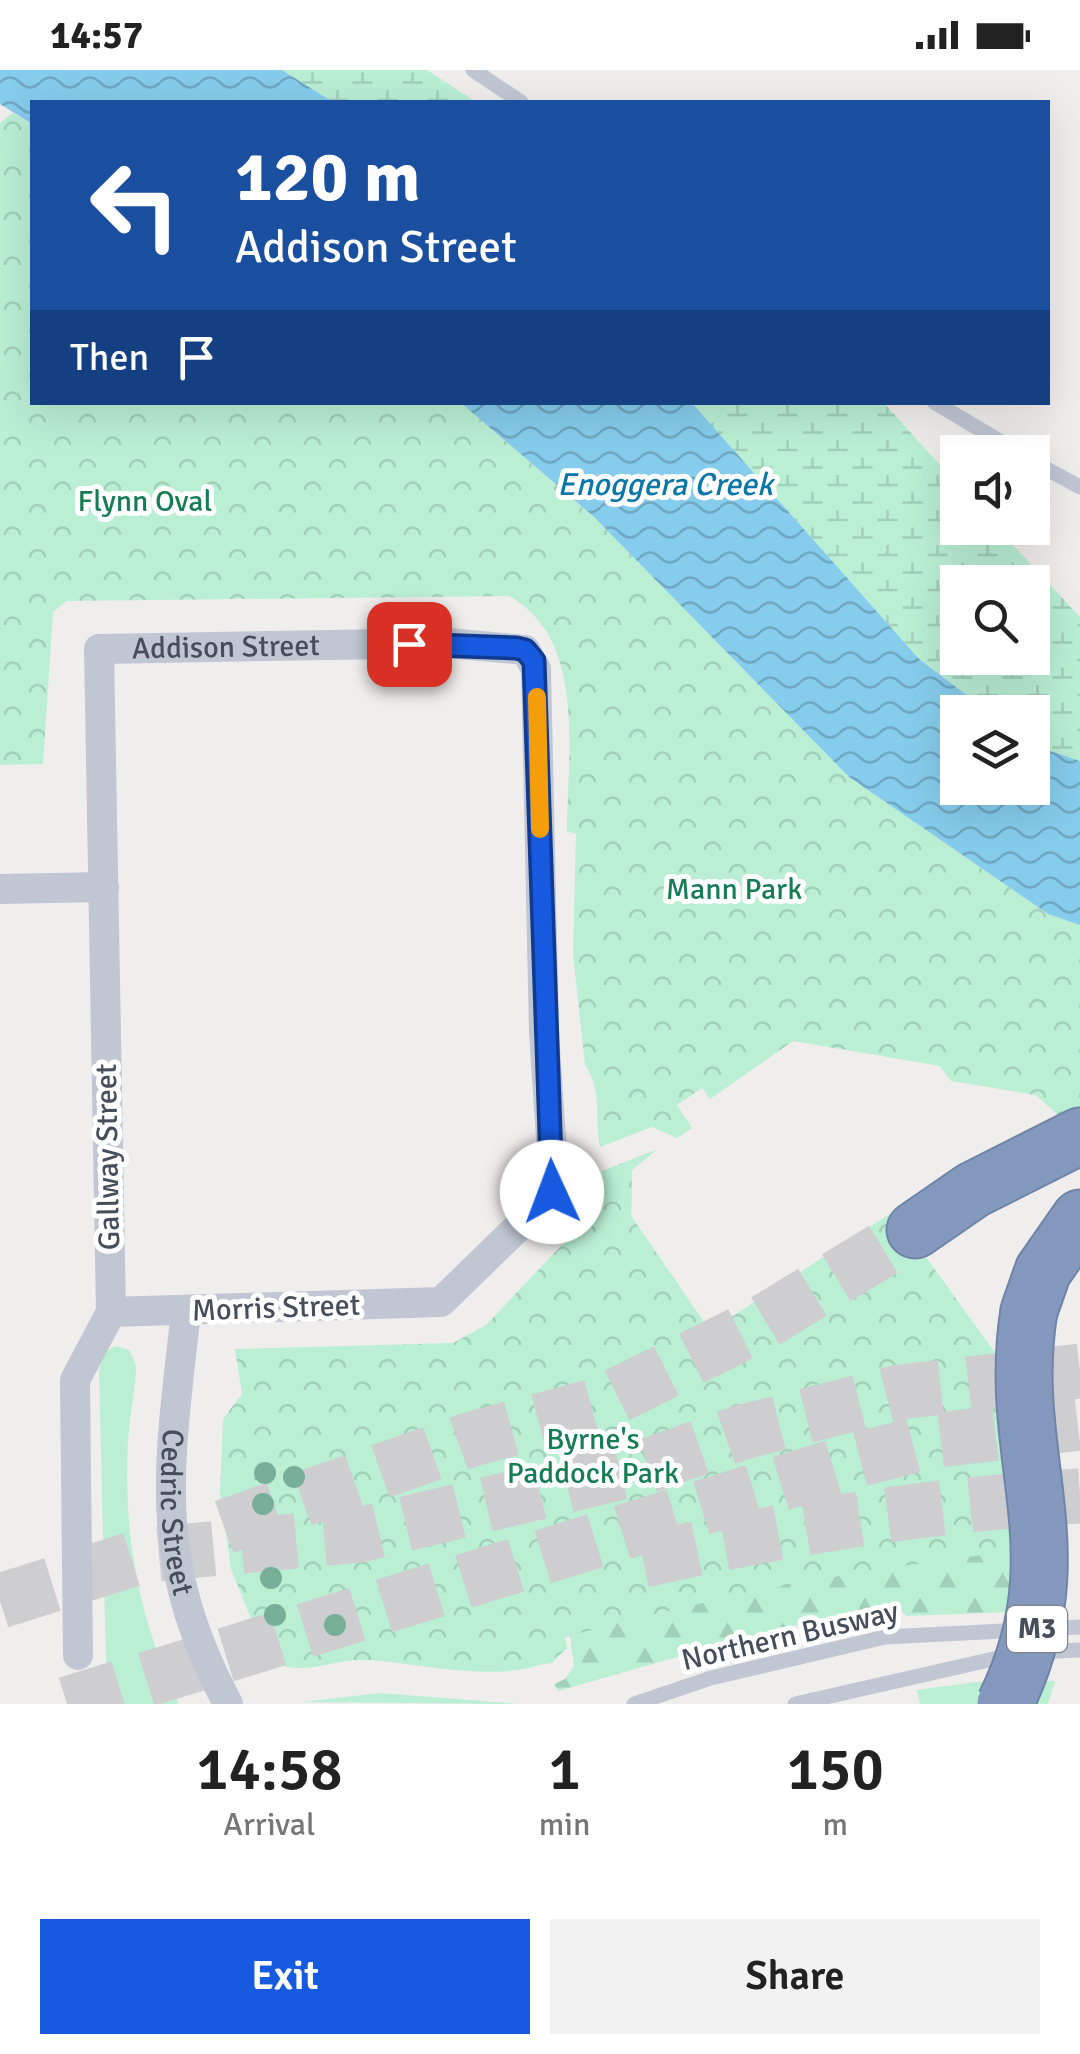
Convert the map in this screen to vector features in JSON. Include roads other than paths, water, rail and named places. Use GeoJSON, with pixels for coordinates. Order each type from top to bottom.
{"type":"FeatureCollection","features":[{"type":"Feature","properties":{"kind":"highway"},"geometry":{"type":"LineString","coordinates":[[915,1230],[973,1190],[1073,1139]]}},
{"type":"Feature","properties":{"kind":"highway","name":"M3"},"geometry":{"type":"LineString","coordinates":[[1005,1704],[1036,1631],[1046,1572],[1044,1516],[1027,1389],[1026,1331],[1035,1290],[1052,1254],[1080,1218]]}},
{"type":"Feature","properties":{"kind":"highway"},"geometry":{"type":"LineString","coordinates":[[1027,1389],[1049,1450],[1080,1492]]}},
{"type":"Feature","properties":{"kind":"street","name":"Addison Street"},"geometry":{"type":"LineString","coordinates":[[99,649],[448,643],[516,648],[530,654],[536,669],[544,1033],[554,1184],[540,1207],[441,1302]]}},
{"type":"Feature","properties":{"kind":"street","name":"Gallway Street"},"geometry":{"type":"LineString","coordinates":[[99,649],[111,1312]]}},
{"type":"Feature","properties":{"kind":"street"},"geometry":{"type":"LineString","coordinates":[[0,889],[104,887]]}},
{"type":"Feature","properties":{"kind":"street","name":"Morris Street"},"geometry":{"type":"LineString","coordinates":[[111,1312],[441,1302]]}},
{"type":"Feature","properties":{"kind":"street","name":"Cedric Street"},"geometry":{"type":"LineString","coordinates":[[186,1311],[168,1474],[171,1538],[188,1617],[228,1704]]}},
{"type":"Feature","properties":{"kind":"street"},"geometry":{"type":"LineString","coordinates":[[78,1655],[74,1387],[85,1356],[111,1312]]}},
{"type":"Feature","properties":{"kind":"lane"},"geometry":{"type":"LineString","coordinates":[[474,70],[518,100]]}},
{"type":"Feature","properties":{"kind":"lane"},"geometry":{"type":"LineString","coordinates":[[939,405],[989,435]]}},
{"type":"Feature","properties":{"kind":"lane"},"geometry":{"type":"LineString","coordinates":[[1050,471],[1080,487]]}},
{"type":"Feature","properties":{"kind":"lane","name":"Northern Busway"},"geometry":{"type":"LineString","coordinates":[[634,1704],[711,1678],[885,1638],[1080,1627]]}},
{"type":"Feature","properties":{"kind":"lane"},"geometry":{"type":"LineString","coordinates":[[795,1704],[992,1657],[1080,1650]]}},
{"type":"Feature","properties":{"kind":"water"},"geometry":{"type":"Polygon","coordinates":[[[0,70],[282,70],[330,100],[30,100],[30,123],[0,104],[0,70]]]}},
{"type":"Feature","properties":{"kind":"water","name":"Enoggera Creek"},"geometry":{"type":"Polygon","coordinates":[[[463,405],[694,405],[919,659],[967,695],[940,695],[940,805],[1050,805],[1050,751],[1080,761],[1080,925],[1048,914],[849,777],[593,516],[463,405]]]}},
{"type":"Feature","properties":{"kind":"tunnel"},"geometry":{"type":"LineString","coordinates":[[224,1527],[472,1439],[598,1405],[762,1323],[915,1230]]}},
{"type":"Feature","properties":{"kind":"tunnel"},"geometry":{"type":"LineString","coordinates":[[0,1601],[146,1555],[359,1535],[647,1466],[743,1432],[900,1392],[1080,1371]]}},
{"type":"Feature","properties":{"kind":"tunnel"},"geometry":{"type":"LineString","coordinates":[[67,1704],[853,1461],[930,1441],[1080,1423]]}},
{"type":"Feature","properties":{"kind":"tunnel"},"geometry":{"type":"LineString","coordinates":[[643,1560],[860,1519],[1080,1496]]}},
{"type":"Feature","properties":{"kind":"park label","name":"Flynn Oval"},"geometry":{"type":"Point","coordinates":[145,501]}},
{"type":"Feature","properties":{"kind":"park label","name":"Mann Park"},"geometry":{"type":"Point","coordinates":[734,889]}},
{"type":"Feature","properties":{"kind":"park label","name":"Byrne's Paddock Park"},"geometry":{"type":"Point","coordinates":[593,1456]}}]}
